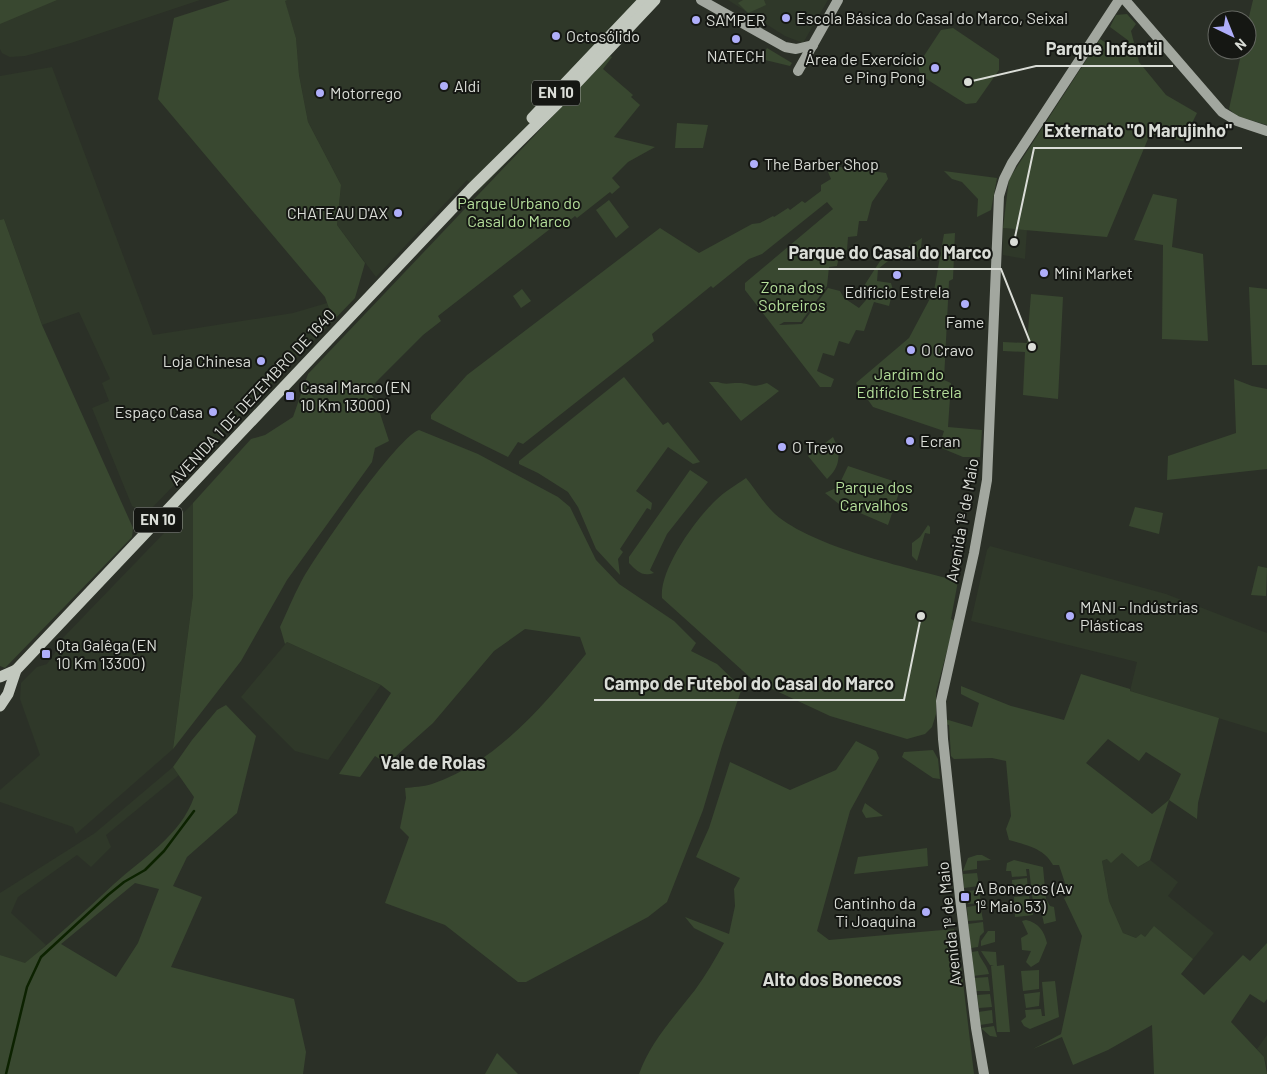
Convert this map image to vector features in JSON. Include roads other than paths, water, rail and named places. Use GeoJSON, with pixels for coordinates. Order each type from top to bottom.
{"type":"FeatureCollection","features":[{"type":"Feature","properties":{"kind":"main road","name":"AVENIDA 1 DE DEZEMBRO DE 1640"},"geometry":{"type":"LineString","coordinates":[[0,678],[16,670],[471,189],[558,103],[649,3]]}},
{"type":"Feature","properties":{"kind":"main road","name":"AVENIDA 1 DE DEZEMBRO DE 1640"},"geometry":{"type":"LineString","coordinates":[[0,706],[9,691],[16,670]]}},
{"type":"Feature","properties":{"kind":"main road"},"geometry":{"type":"LineString","coordinates":[[0,678],[8,686],[9,691]]}},
{"type":"Feature","properties":{"kind":"street"},"geometry":{"type":"LineString","coordinates":[[649,3],[659,0]]}},
{"type":"Feature","properties":{"kind":"street"},"geometry":{"type":"LineString","coordinates":[[785,46],[796,59],[798,71],[838,0]]}},
{"type":"Feature","properties":{"kind":"street","name":"Avenida 1º de Maio"},"geometry":{"type":"LineString","coordinates":[[984,1074],[976,1028],[962,914],[943,739],[941,700],[974,553],[987,480],[999,196],[1004,178],[1012,163],[1119,0]]}},
{"type":"Feature","properties":{"kind":"street"},"geometry":{"type":"LineString","coordinates":[[1125,0],[1222,112],[1237,121],[1267,132]]}},
{"type":"Feature","properties":{"kind":"street"},"geometry":{"type":"LineString","coordinates":[[705,1],[785,46],[796,49],[813,44]]}},
{"type":"Feature","properties":{"kind":"waterway"},"geometry":{"type":"LineString","coordinates":[[6,1074],[27,987],[41,957],[108,895],[124,882],[145,870],[164,851],[194,811]]}},
{"type":"Feature","properties":{"kind":"place","name":"Escola Básica do Casal do Marco, Seixal"},"geometry":{"type":"Point","coordinates":[786,18]}},
{"type":"Feature","properties":{"kind":"place","name":"SAMPER"},"geometry":{"type":"Point","coordinates":[696,20]}},
{"type":"Feature","properties":{"kind":"place","name":"Octosólido"},"geometry":{"type":"Point","coordinates":[556,36]}},
{"type":"Feature","properties":{"kind":"place","name":"NATECH"},"geometry":{"type":"Point","coordinates":[736,39]}},
{"type":"Feature","properties":{"kind":"place","name":"Área de Exercício e Ping Pong"},"geometry":{"type":"Point","coordinates":[935,68]}},
{"type":"Feature","properties":{"kind":"place","name":"Parque Infantil"},"geometry":{"type":"Point","coordinates":[968,82]}},
{"type":"Feature","properties":{"kind":"place","name":"Aldi"},"geometry":{"type":"Point","coordinates":[444,86]}},
{"type":"Feature","properties":{"kind":"place","name":"Motorrego"},"geometry":{"type":"Point","coordinates":[320,93]}},
{"type":"Feature","properties":{"kind":"place","name":"The Barber Shop"},"geometry":{"type":"Point","coordinates":[754,164]}},
{"type":"Feature","properties":{"kind":"place","name":"CHATEAU D'AX"},"geometry":{"type":"Point","coordinates":[398,213]}},
{"type":"Feature","properties":{"kind":"place","name":"Externato \"O Marujinho\""},"geometry":{"type":"Point","coordinates":[1014,242]}},
{"type":"Feature","properties":{"kind":"place","name":"Mini Market"},"geometry":{"type":"Point","coordinates":[1044,273]}},
{"type":"Feature","properties":{"kind":"place","name":"Edifício Estrela"},"geometry":{"type":"Point","coordinates":[897,275]}},
{"type":"Feature","properties":{"kind":"place","name":"Fame"},"geometry":{"type":"Point","coordinates":[965,304]}},
{"type":"Feature","properties":{"kind":"place","name":"Parque do Casal do Marco"},"geometry":{"type":"Point","coordinates":[1032,347]}},
{"type":"Feature","properties":{"kind":"place","name":"O Cravo"},"geometry":{"type":"Point","coordinates":[911,350]}},
{"type":"Feature","properties":{"kind":"place","name":"Loja Chinesa"},"geometry":{"type":"Point","coordinates":[261,361]}},
{"type":"Feature","properties":{"kind":"place","name":"Casal Marco (EN 10 Km 13000)"},"geometry":{"type":"Point","coordinates":[290,396]}},
{"type":"Feature","properties":{"kind":"place","name":"Espaço Casa"},"geometry":{"type":"Point","coordinates":[213,412]}},
{"type":"Feature","properties":{"kind":"place","name":"Ecran"},"geometry":{"type":"Point","coordinates":[910,441]}},
{"type":"Feature","properties":{"kind":"place","name":"O Trevo"},"geometry":{"type":"Point","coordinates":[782,447]}},
{"type":"Feature","properties":{"kind":"place","name":"Campo de Futebol do Casal do Marco"},"geometry":{"type":"Point","coordinates":[921,616]}},
{"type":"Feature","properties":{"kind":"place","name":"MANI - Indústrias Plásticas"},"geometry":{"type":"Point","coordinates":[1070,616]}},
{"type":"Feature","properties":{"kind":"place","name":"Qta Galêga (EN 10 Km 13300)"},"geometry":{"type":"Point","coordinates":[46,654]}},
{"type":"Feature","properties":{"kind":"place","name":"A Bonecos (Av 1º Maio 53)"},"geometry":{"type":"Point","coordinates":[965,897]}},
{"type":"Feature","properties":{"kind":"place","name":"Cantinho da Ti Joaquina"},"geometry":{"type":"Point","coordinates":[926,912]}},
{"type":"Feature","properties":{"kind":"district","name":"Vale de Rolas"},"geometry":{"type":"Point","coordinates":[433,763]}},
{"type":"Feature","properties":{"kind":"district","name":"Alto dos Bonecos"},"geometry":{"type":"Point","coordinates":[832,980]}},
{"type":"Feature","properties":{"kind":"park label","name":"Parque Urbano do Casal do Marco"},"geometry":{"type":"Point","coordinates":[519,212]}},
{"type":"Feature","properties":{"kind":"park label","name":"Zona dos Sobreiros"},"geometry":{"type":"Point","coordinates":[792,296]}},
{"type":"Feature","properties":{"kind":"park label","name":"Jardim do Edifício Estrela"},"geometry":{"type":"Point","coordinates":[909,383]}},
{"type":"Feature","properties":{"kind":"park label","name":"Parque dos Carvalhos"},"geometry":{"type":"Point","coordinates":[874,496]}}]}
